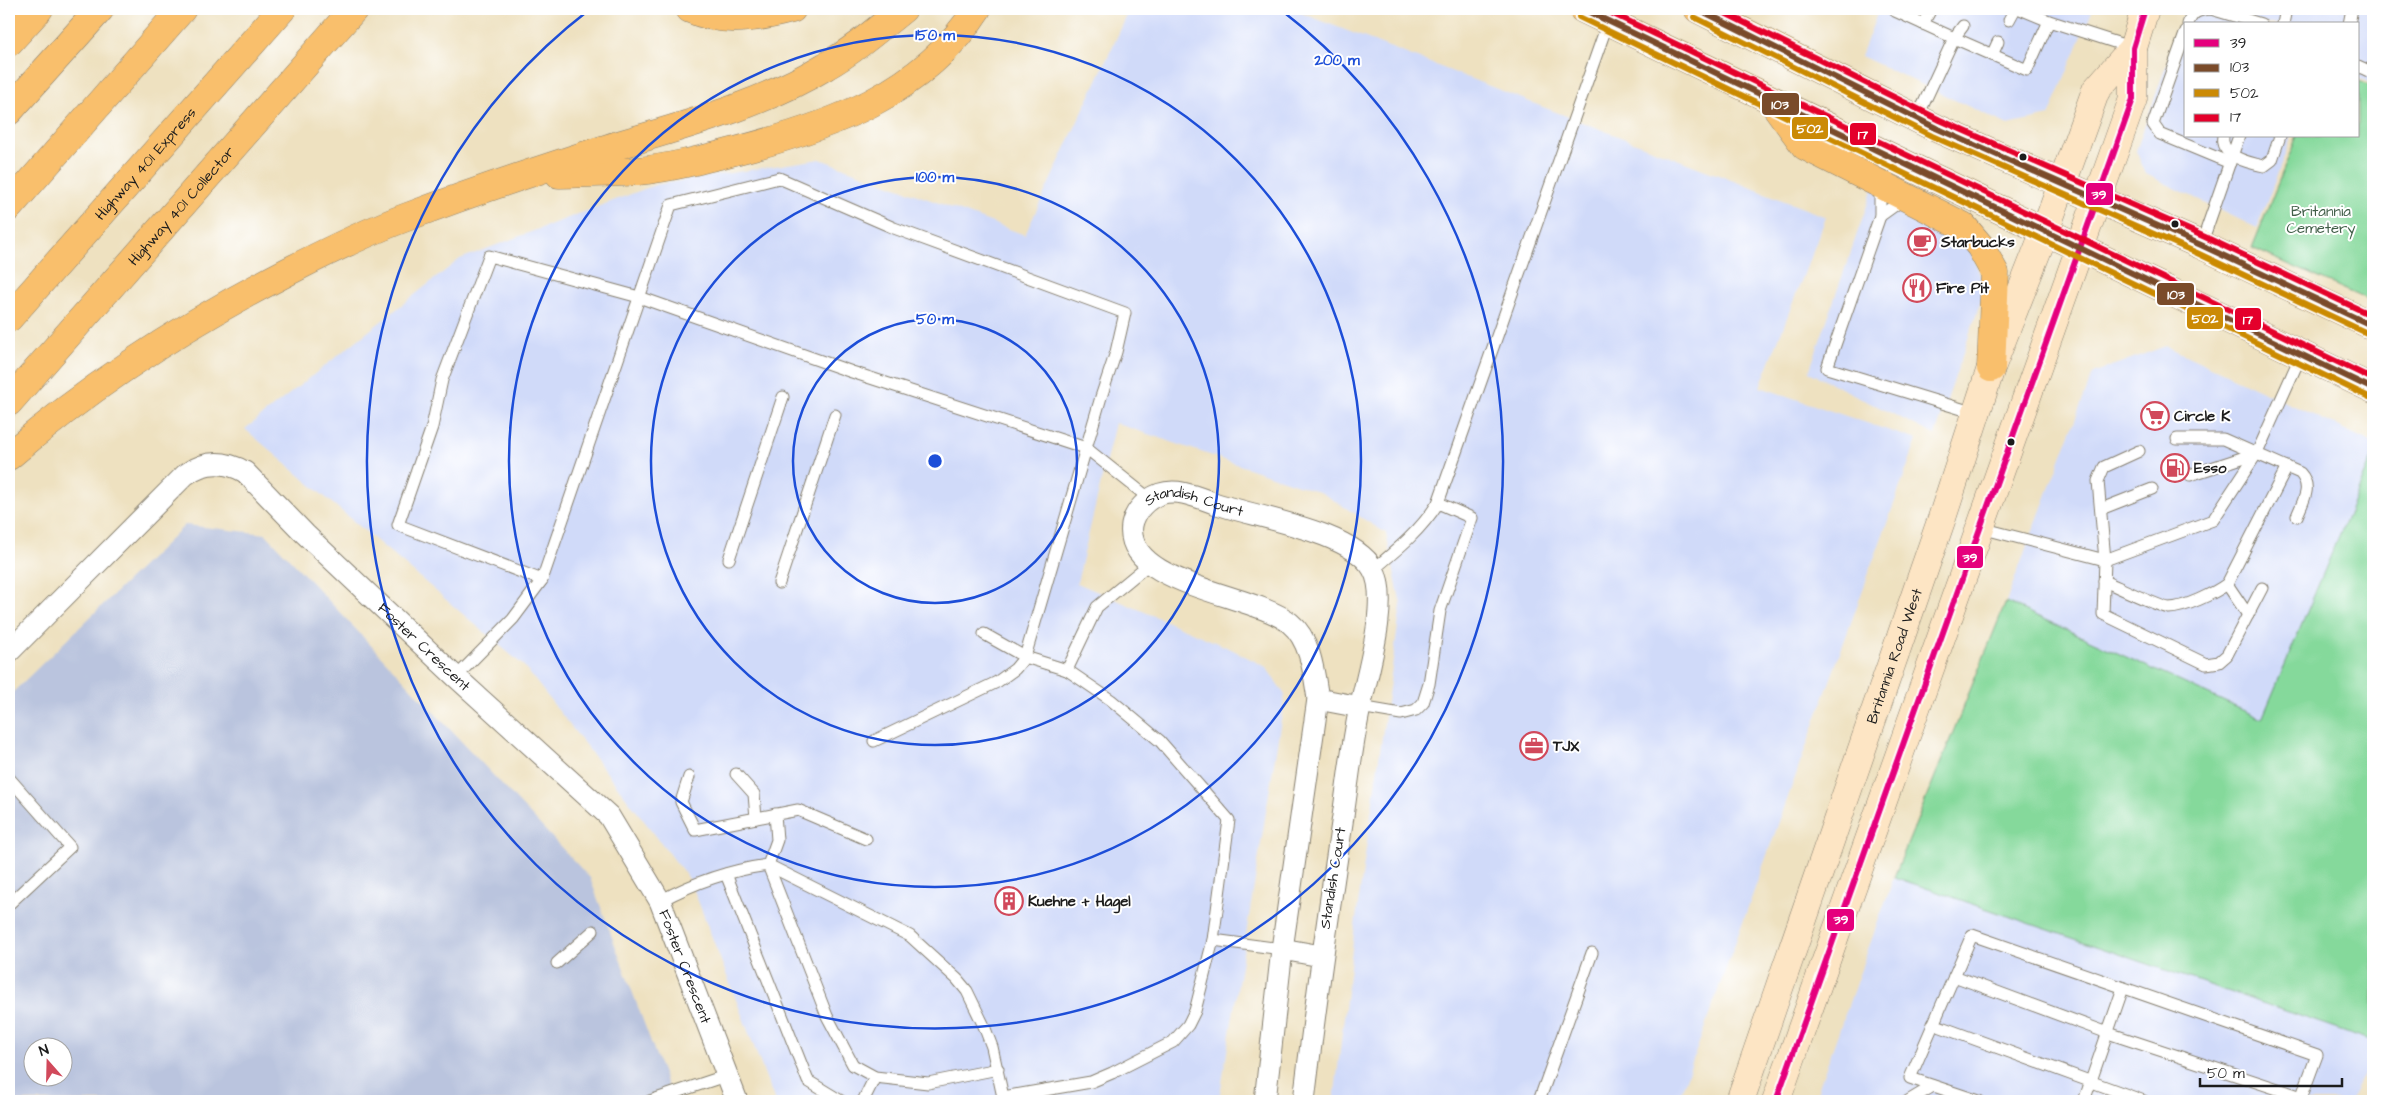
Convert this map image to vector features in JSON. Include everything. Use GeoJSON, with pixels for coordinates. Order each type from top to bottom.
{"type":"FeatureCollection","features":[{"type":"Feature","properties":{"kind":"main road"},"geometry":{"type":"LineString","coordinates":[[9,42],[39,9]]}},
{"type":"Feature","properties":{"kind":"main road"},"geometry":{"type":"LineString","coordinates":[[9,111],[100,9]]}},
{"type":"Feature","properties":{"kind":"main road"},"geometry":{"type":"LineString","coordinates":[[9,207],[182,9]]}},
{"type":"Feature","properties":{"kind":"main road","name":"Highway 401 Express"},"geometry":{"type":"LineString","coordinates":[[9,318],[282,9]]}},
{"type":"Feature","properties":{"kind":"main road","name":"Highway 401 Collector"},"geometry":{"type":"LineString","coordinates":[[9,402],[354,9]]}},
{"type":"Feature","properties":{"kind":"main road"},"geometry":{"type":"LineString","coordinates":[[690,9],[728,19],[763,16],[792,9]]}},
{"type":"Feature","properties":{"kind":"main road"},"geometry":{"type":"LineString","coordinates":[[9,456],[41,428],[98,385],[159,344],[228,302],[324,253],[404,218],[525,175],[708,118],[790,86],[826,67],[859,45],[903,9]]}},
{"type":"Feature","properties":{"kind":"main road"},"geometry":{"type":"LineString","coordinates":[[525,175],[640,171],[715,156],[793,136],[855,113],[896,90],[952,41],[977,9]]}},
{"type":"Feature","properties":{"kind":"main road"},"geometry":{"type":"LineString","coordinates":[[1583,9],[1769,98],[2048,221],[2090,224],[2201,245],[2373,326]]}},
{"type":"Feature","properties":{"kind":"main road"},"geometry":{"type":"LineString","coordinates":[[1698,9],[1917,118],[2062,185],[2090,224],[2301,355],[2373,389]]}},
{"type":"Feature","properties":{"kind":"main road"},"geometry":{"type":"LineString","coordinates":[[1776,1101],[2133,99],[2133,48],[2145,9]]}},
{"type":"Feature","properties":{"kind":"main road","name":"Britannia Road West"},"geometry":{"type":"LineString","coordinates":[[1740,1101],[1942,518],[1990,368],[2062,185],[2096,90],[2133,48]]}},
{"type":"Feature","properties":{"kind":"main road"},"geometry":{"type":"LineString","coordinates":[[1769,98],[1805,146],[1963,226],[1980,246],[1995,273],[1990,368]]}},
{"type":"Feature","properties":{"kind":"street","name":"Foster Crescent"},"geometry":{"type":"LineString","coordinates":[[9,652],[185,475],[201,465],[219,463],[237,467],[245,472],[305,534],[456,677],[609,816],[660,901],[737,1101]]}},
{"type":"Feature","properties":{"kind":"street","name":"Standish Court"},"geometry":{"type":"LineString","coordinates":[[1264,1101],[1282,949],[1318,699],[1306,645],[1298,631],[1289,622],[1265,608],[1189,584],[1149,564],[1136,548],[1131,536],[1133,522],[1143,505],[1150,499],[1162,494],[1185,493],[1233,510],[1309,530],[1352,547],[1374,569],[1379,587],[1378,615],[1373,652],[1360,707],[1321,956],[1304,1101]]}},
{"type":"Feature","properties":{"kind":"street"},"geometry":{"type":"LineString","coordinates":[[1318,699],[1360,707]]}},
{"type":"Feature","properties":{"kind":"street"},"geometry":{"type":"LineString","coordinates":[[1282,949],[1321,956]]}},
{"type":"Feature","properties":{"kind":"lane"},"geometry":{"type":"LineString","coordinates":[[1896,9],[1895,11],[2027,70],[2049,21]]}},
{"type":"Feature","properties":{"kind":"lane"},"geometry":{"type":"LineString","coordinates":[[2009,20],[2015,9]]}},
{"type":"Feature","properties":{"kind":"lane"},"geometry":{"type":"LineString","coordinates":[[2020,9],[2049,21],[2133,48]]}},
{"type":"Feature","properties":{"kind":"lane"},"geometry":{"type":"LineString","coordinates":[[2189,22],[2191,16],[2198,10],[2210,9],[2254,22]]}},
{"type":"Feature","properties":{"kind":"lane"},"geometry":{"type":"LineString","coordinates":[[2282,9],[2285,14],[2283,22]]}},
{"type":"Feature","properties":{"kind":"lane"},"geometry":{"type":"LineString","coordinates":[[2350,22],[2352,9]]}},
{"type":"Feature","properties":{"kind":"lane"},"geometry":{"type":"LineString","coordinates":[[1923,24],[1930,10]]}},
{"type":"Feature","properties":{"kind":"lane"},"geometry":{"type":"LineString","coordinates":[[1374,569],[1413,535],[1438,503],[1608,20]]}},
{"type":"Feature","properties":{"kind":"lane"},"geometry":{"type":"LineString","coordinates":[[1917,118],[1954,38],[1963,26]]}},
{"type":"Feature","properties":{"kind":"lane"},"geometry":{"type":"LineString","coordinates":[[2184,36],[2153,124],[2160,134],[2231,159],[2264,166],[2272,160],[2279,138]]}},
{"type":"Feature","properties":{"kind":"lane"},"geometry":{"type":"LineString","coordinates":[[1992,55],[1998,42]]}},
{"type":"Feature","properties":{"kind":"lane"},"geometry":{"type":"LineString","coordinates":[[2360,67],[2373,73]]}},
{"type":"Feature","properties":{"kind":"lane"},"geometry":{"type":"LineString","coordinates":[[2222,138],[2231,159]]}},
{"type":"Feature","properties":{"kind":"lane"},"geometry":{"type":"LineString","coordinates":[[2201,245],[2238,138]]}},
{"type":"Feature","properties":{"kind":"lane"},"geometry":{"type":"LineString","coordinates":[[456,677],[513,619],[542,580],[671,205],[779,178],[894,228],[1125,313],[1116,352],[1086,448],[1026,657],[1015,669],[997,682],[874,741]]}},
{"type":"Feature","properties":{"kind":"lane"},"geometry":{"type":"LineString","coordinates":[[1880,184],[1880,216],[1828,368],[1975,413]]}},
{"type":"Feature","properties":{"kind":"lane"},"geometry":{"type":"LineString","coordinates":[[1880,216],[1907,197]]}},
{"type":"Feature","properties":{"kind":"lane"},"geometry":{"type":"LineString","coordinates":[[542,580],[398,525],[432,427],[442,380],[489,256],[640,297],[852,372],[1086,448],[1150,499]]}},
{"type":"Feature","properties":{"kind":"lane"},"geometry":{"type":"LineString","coordinates":[[1981,528],[2104,560],[2213,520],[2258,453],[2301,355]]}},
{"type":"Feature","properties":{"kind":"lane"},"geometry":{"type":"LineString","coordinates":[[729,559],[784,397]]}},
{"type":"Feature","properties":{"kind":"lane"},"geometry":{"type":"LineString","coordinates":[[780,583],[835,414]]}},
{"type":"Feature","properties":{"kind":"lane"},"geometry":{"type":"LineString","coordinates":[[2177,439],[2223,439],[2300,473],[2306,479],[2308,486],[2297,516]]}},
{"type":"Feature","properties":{"kind":"lane"},"geometry":{"type":"LineString","coordinates":[[2139,452],[2104,467],[2098,481],[2104,560],[2103,614],[2206,664],[2219,662],[2227,655],[2262,588]]}},
{"type":"Feature","properties":{"kind":"lane"},"geometry":{"type":"LineString","coordinates":[[2190,475],[2258,453]]}},
{"type":"Feature","properties":{"kind":"lane"},"geometry":{"type":"LineString","coordinates":[[2104,581],[2169,608],[2218,591],[2227,584],[2287,466]]}},
{"type":"Feature","properties":{"kind":"lane"},"geometry":{"type":"LineString","coordinates":[[2100,509],[2152,489]]}},
{"type":"Feature","properties":{"kind":"lane"},"geometry":{"type":"LineString","coordinates":[[1360,707],[1408,714],[1419,706],[1427,695],[1440,611],[1472,518],[1438,503]]}},
{"type":"Feature","properties":{"kind":"lane"},"geometry":{"type":"LineString","coordinates":[[1067,670],[1097,607],[1149,564]]}},
{"type":"Feature","properties":{"kind":"lane"},"geometry":{"type":"LineString","coordinates":[[2227,584],[2248,615]]}},
{"type":"Feature","properties":{"kind":"lane"},"geometry":{"type":"LineString","coordinates":[[660,901],[679,890],[726,874],[768,864],[896,928],[919,943],[958,978],[967,991],[984,1026],[998,1069],[1003,1099],[1091,1082],[1173,1042],[1192,1018],[1213,940],[1230,820],[1160,741],[1111,700],[1067,670],[1026,657],[984,634]]}},
{"type":"Feature","properties":{"kind":"lane"},"geometry":{"type":"LineString","coordinates":[[736,774],[754,794],[756,818]]}},
{"type":"Feature","properties":{"kind":"lane"},"geometry":{"type":"LineString","coordinates":[[689,777],[680,802],[695,830],[715,828],[798,810],[866,839]]}},
{"type":"Feature","properties":{"kind":"lane"},"geometry":{"type":"LineString","coordinates":[[9,778],[70,847],[9,904]]}},
{"type":"Feature","properties":{"kind":"lane"},"geometry":{"type":"LineString","coordinates":[[775,814],[777,840],[768,864],[827,1016],[854,1065],[875,1076],[928,1083],[998,1069]]}},
{"type":"Feature","properties":{"kind":"lane"},"geometry":{"type":"LineString","coordinates":[[726,874],[808,1081],[841,1101]]}},
{"type":"Feature","properties":{"kind":"lane"},"geometry":{"type":"LineString","coordinates":[[557,963],[593,931]]}},
{"type":"Feature","properties":{"kind":"lane"},"geometry":{"type":"LineString","coordinates":[[1954,976],[2108,1033],[2301,1099],[2317,1056],[1972,935],[1954,976],[1934,1024],[1910,1078],[1979,1101]]}},
{"type":"Feature","properties":{"kind":"lane"},"geometry":{"type":"LineString","coordinates":[[1213,940],[1282,949]]}},
{"type":"Feature","properties":{"kind":"lane"},"geometry":{"type":"LineString","coordinates":[[1539,1101],[1592,953]]}},
{"type":"Feature","properties":{"kind":"lane"},"geometry":{"type":"LineString","coordinates":[[2084,1101],[2123,988]]}},
{"type":"Feature","properties":{"kind":"lane"},"geometry":{"type":"LineString","coordinates":[[1934,1024],[2090,1083],[2144,1101]]}},
{"type":"Feature","properties":{"kind":"lane"},"geometry":{"type":"LineString","coordinates":[[650,1101],[728,1075]]}},
{"type":"Feature","properties":{"kind":"lane"},"geometry":{"type":"LineString","coordinates":[[863,1101],[875,1076]]}},
{"type":"Feature","properties":{"kind":"lane"},"geometry":{"type":"LineString","coordinates":[[1908,1101],[1933,1086]]}},
{"type":"Feature","properties":{"kind":"shaded area"},"geometry":{"type":"Polygon","coordinates":[[[1130,9],[1291,9],[1826,217],[1760,387],[1917,440],[1678,1101],[1334,1101],[1354,933],[1401,605],[1386,533],[1322,493],[1115,423],[1077,583],[1231,649],[1266,667],[1285,695],[1219,1101],[775,1101],[690,880],[524,666],[245,429],[460,259],[655,185],[820,159],[1025,235],[1130,9]]]}},
{"type":"Feature","properties":{"kind":"shaded area"},"geometry":{"type":"Polygon","coordinates":[[[1879,9],[2093,9],[2049,116],[2008,125],[1861,56],[1879,9]]]}},
{"type":"Feature","properties":{"kind":"shaded area"},"geometry":{"type":"Polygon","coordinates":[[[2186,9],[2373,9],[2373,84],[2360,79],[2360,22],[2184,22],[2184,138],[2291,138],[2257,228],[2146,174],[2136,151],[2186,9]]]}},
{"type":"Feature","properties":{"kind":"shaded area"},"geometry":{"type":"Polygon","coordinates":[[[1874,185],[1965,234],[1985,289],[1935,435],[1809,372],[1874,185]]]}},
{"type":"Feature","properties":{"kind":"shaded area"},"geometry":{"type":"Polygon","coordinates":[[[2166,346],[2373,443],[2373,455],[2262,719],[2006,602],[2093,373],[2166,346]]]}},
{"type":"Feature","properties":{"kind":"shaded area"},"geometry":{"type":"Polygon","coordinates":[[[185,525],[266,534],[590,878],[673,1101],[9,1101],[9,696],[185,525]]]}},
{"type":"Feature","properties":{"kind":"shaded area"},"geometry":{"type":"Polygon","coordinates":[[[1894,877],[2373,1041],[2373,1057],[2350,1101],[1814,1101],[1894,877]]]}},
{"type":"Feature","properties":{"kind":"green space","name":"Britannia Cemetery"},"geometry":{"type":"Polygon","coordinates":[[[2360,82],[2373,87],[2373,302],[2252,248],[2296,138],[2360,138],[2360,82]]]}},
{"type":"Feature","properties":{"kind":"green space"},"geometry":{"type":"Polygon","coordinates":[[[2373,455],[2373,1041],[1894,877],[2006,602],[2262,719],[2373,455]]]}},
{"type":"Feature","properties":{"kind":"transit line","name":"103"},"geometry":{"type":"LineString","coordinates":[[1583,9],[2373,389]]}},
{"type":"Feature","properties":{"kind":"transit line","name":"17"},"geometry":{"type":"LineString","coordinates":[[1603,9],[2373,379]]}},
{"type":"Feature","properties":{"kind":"transit line","name":"103"},"geometry":{"type":"LineString","coordinates":[[1698,9],[1936,128],[2201,245],[2373,326]]}},
{"type":"Feature","properties":{"kind":"transit line","name":"17"},"geometry":{"type":"LineString","coordinates":[[1717,9],[1940,120],[2205,237],[2373,316]]}},
{"type":"Feature","properties":{"kind":"transit line","name":"39"},"geometry":{"type":"LineString","coordinates":[[1776,1101],[2133,99],[2133,48],[2145,9]]}},
{"type":"Feature","properties":{"kind":"transit line","name":"502"},"geometry":{"type":"LineString","coordinates":[[1579,17],[2369,397]]}},
{"type":"Feature","properties":{"kind":"transit line","name":"502"},"geometry":{"type":"LineString","coordinates":[[1694,17],[1932,136],[2197,253],[2369,334]]}},
{"type":"Feature","properties":{"kind":"place","name":"Starbucks"},"geometry":{"type":"Point","coordinates":[1922,242]}},
{"type":"Feature","properties":{"kind":"place","name":"Fire Pit"},"geometry":{"type":"Point","coordinates":[1917,288]}},
{"type":"Feature","properties":{"kind":"place","name":"Circle K"},"geometry":{"type":"Point","coordinates":[2155,416]}},
{"type":"Feature","properties":{"kind":"place","name":"Esso"},"geometry":{"type":"Point","coordinates":[2175,468]}},
{"type":"Feature","properties":{"kind":"place","name":"TJX"},"geometry":{"type":"Point","coordinates":[1534,746]}},
{"type":"Feature","properties":{"kind":"place","name":"Kuehne + Hagel"},"geometry":{"type":"Point","coordinates":[1009,901]}}]}
